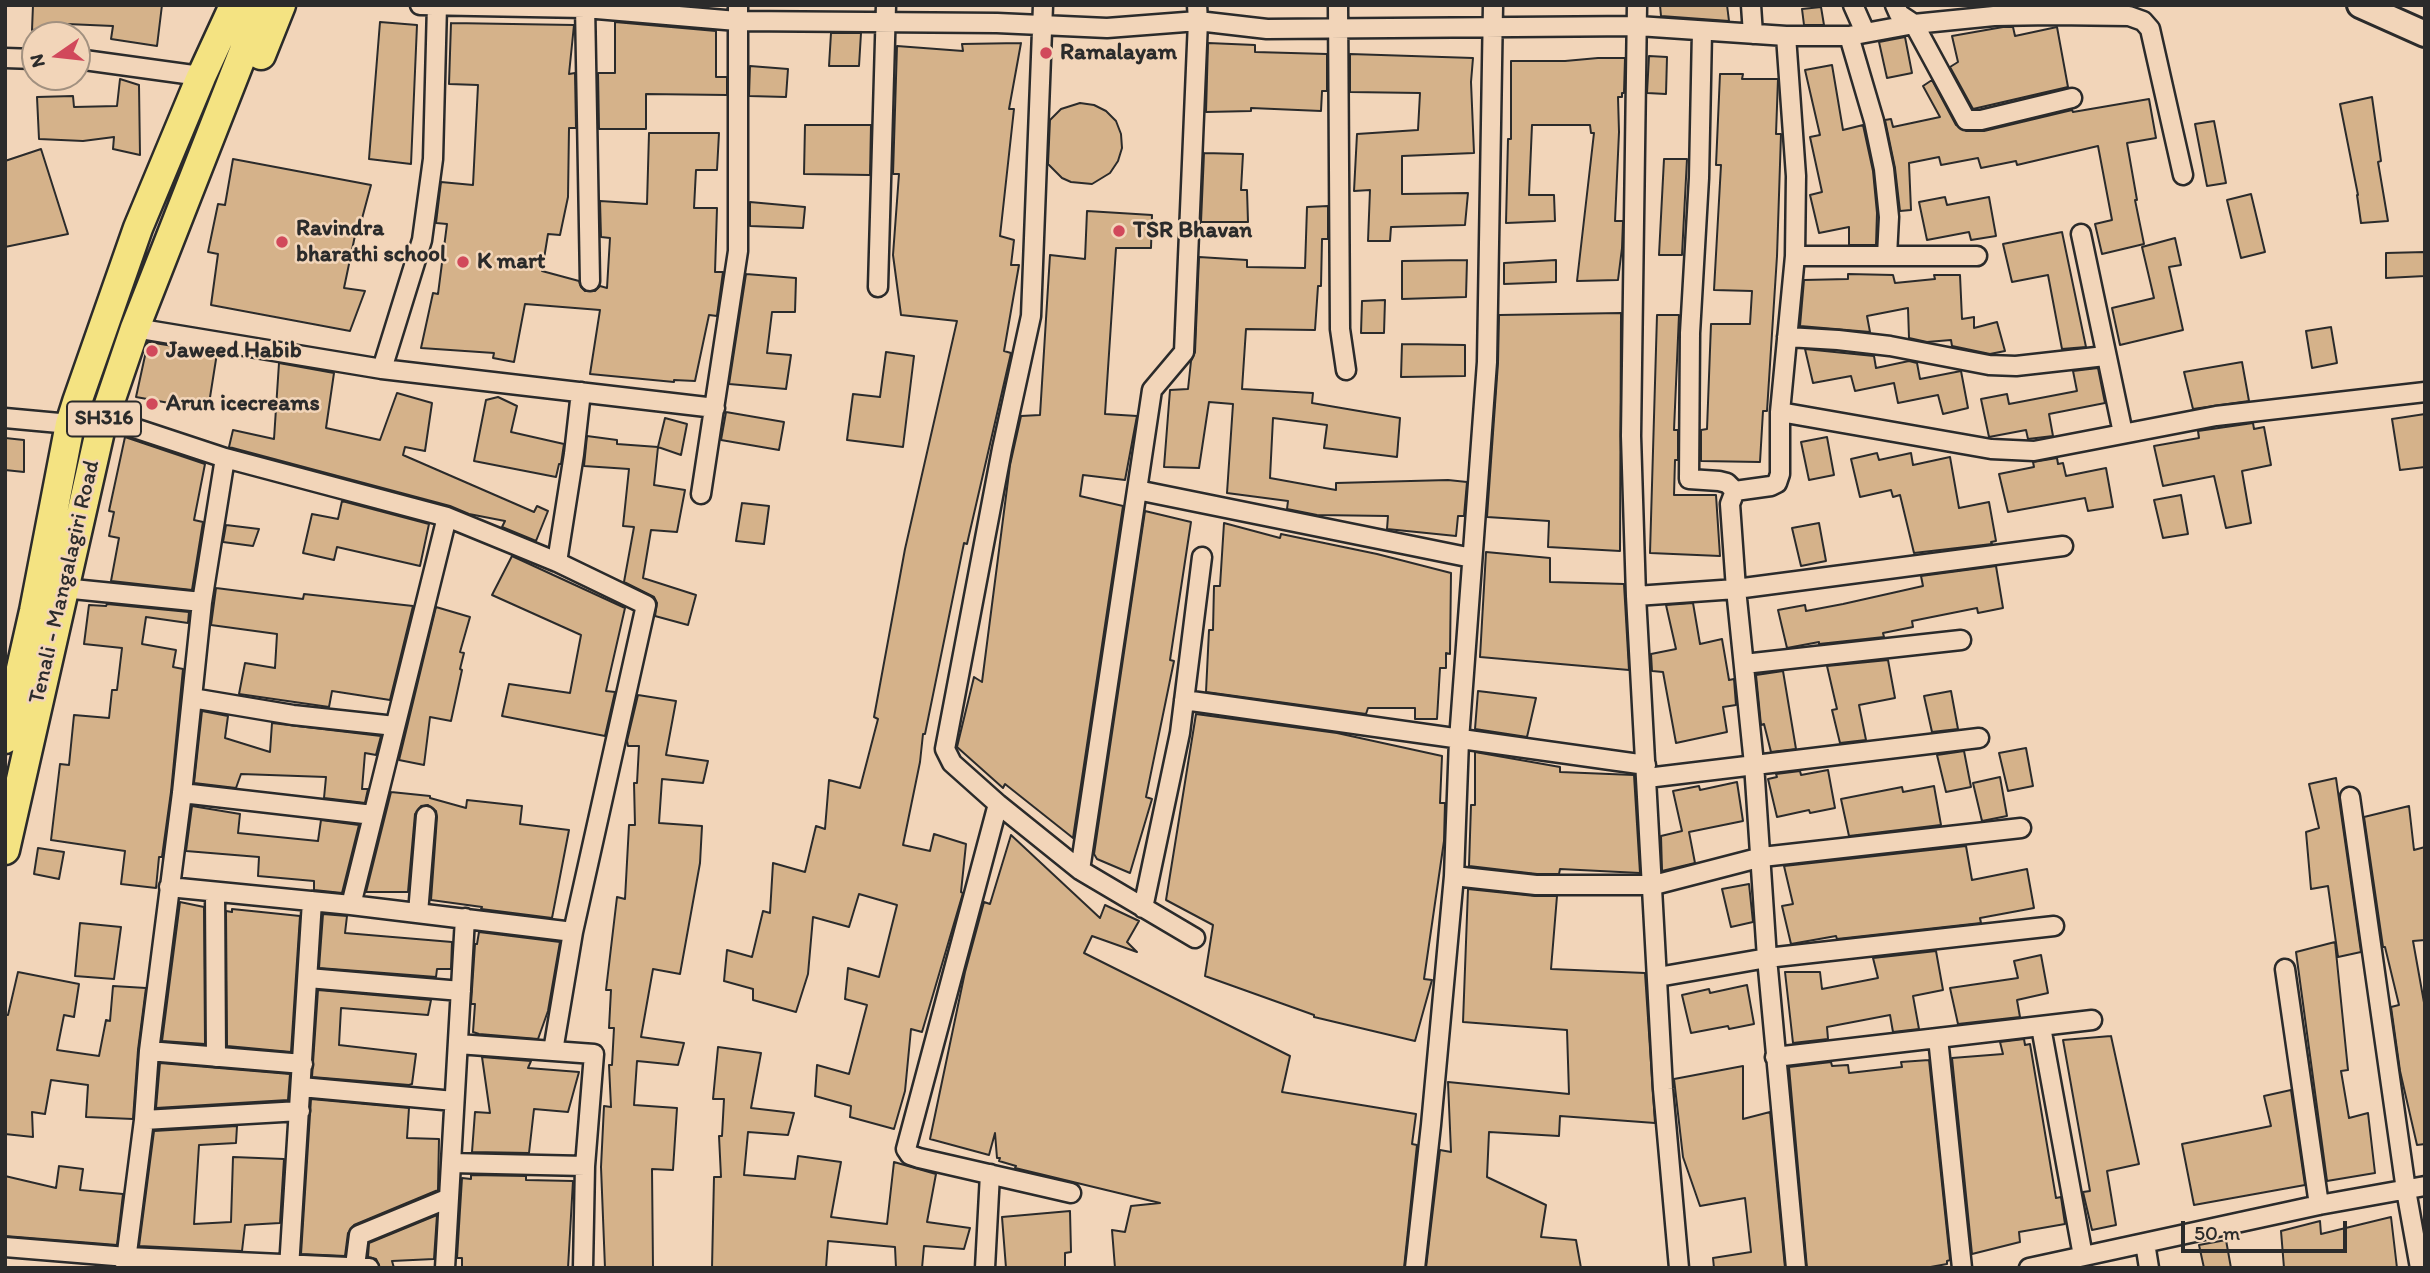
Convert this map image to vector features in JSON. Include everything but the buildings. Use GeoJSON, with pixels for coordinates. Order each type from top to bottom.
{"type":"FeatureCollection","features":[{"type":"Feature","properties":{"kind":"main road"},"geometry":{"type":"LineString","coordinates":[[187,110],[198,50],[214,5]]}},
{"type":"Feature","properties":{"kind":"main road","name":"Tenali - Mangalagiri Road"},"geometry":{"type":"LineString","coordinates":[[5,738],[34,611],[70,424],[138,228],[231,12],[239,5]]}},
{"type":"Feature","properties":{"kind":"main road","name":"Tenali - Mangalagiri Road"},"geometry":{"type":"LineString","coordinates":[[5,850],[102,425],[135,328],[256,20],[258,5]]}},
{"type":"Feature","properties":{"kind":"main road"},"geometry":{"type":"LineString","coordinates":[[223,101],[257,67],[281,5]]}},
{"type":"Feature","properties":{"kind":"street"},"geometry":{"type":"LineString","coordinates":[[420,5],[585,7],[737,13],[885,13],[1107,28],[1198,13],[1267,29],[1638,26],[1786,36],[1857,34],[1914,24],[2006,16],[2129,16],[2143,21],[2151,29],[2183,175]]}},
{"type":"Feature","properties":{"kind":"street"},"geometry":{"type":"LineString","coordinates":[[382,369],[422,240],[433,159],[437,5]]}},
{"type":"Feature","properties":{"kind":"street"},"geometry":{"type":"LineString","coordinates":[[1043,5],[1031,316],[1002,449],[945,743],[946,754],[952,763],[998,804],[1080,870],[1195,938]]}},
{"type":"Feature","properties":{"kind":"street"},"geometry":{"type":"LineString","coordinates":[[1338,5],[1340,329],[1346,370]]}},
{"type":"Feature","properties":{"kind":"street"},"geometry":{"type":"LineString","coordinates":[[1415,1268],[1454,876],[1459,740],[1488,362],[1483,93],[1493,5]]}},
{"type":"Feature","properties":{"kind":"street"},"geometry":{"type":"LineString","coordinates":[[1637,5],[1631,436],[1636,596],[1664,1089],[1679,1268]]}},
{"type":"Feature","properties":{"kind":"street"},"geometry":{"type":"LineString","coordinates":[[1751,5],[1753,34]]}},
{"type":"Feature","properties":{"kind":"street"},"geometry":{"type":"LineString","coordinates":[[1853,5],[1884,169],[1889,217],[1887,256]]}},
{"type":"Feature","properties":{"kind":"street"},"geometry":{"type":"LineString","coordinates":[[1895,5],[1899,14],[1914,24],[1966,120],[1981,120],[2071,98]]}},
{"type":"Feature","properties":{"kind":"street"},"geometry":{"type":"LineString","coordinates":[[2360,5],[2425,34]]}},
{"type":"Feature","properties":{"kind":"street"},"geometry":{"type":"LineString","coordinates":[[585,7],[590,281]]}},
{"type":"Feature","properties":{"kind":"street"},"geometry":{"type":"LineString","coordinates":[[701,494],[738,251],[737,13]]}},
{"type":"Feature","properties":{"kind":"street"},"geometry":{"type":"LineString","coordinates":[[878,287],[885,13]]}},
{"type":"Feature","properties":{"kind":"street"},"geometry":{"type":"LineString","coordinates":[[1080,870],[1152,390],[1184,352],[1198,13]]}},
{"type":"Feature","properties":{"kind":"street"},"geometry":{"type":"LineString","coordinates":[[1702,31],[1699,178],[1690,333],[1689,479],[1727,483],[1735,491]]}},
{"type":"Feature","properties":{"kind":"street"},"geometry":{"type":"LineString","coordinates":[[1735,491],[1771,486],[1777,483],[1780,474],[1780,412],[1795,256],[1796,176],[1786,36]]}},
{"type":"Feature","properties":{"kind":"street"},"geometry":{"type":"LineString","coordinates":[[91,62],[193,75]]}},
{"type":"Feature","properties":{"kind":"street"},"geometry":{"type":"LineString","coordinates":[[2081,234],[2123,433]]}},
{"type":"Feature","properties":{"kind":"street"},"geometry":{"type":"LineString","coordinates":[[1795,256],[1977,256]]}},
{"type":"Feature","properties":{"kind":"street"},"geometry":{"type":"LineString","coordinates":[[135,328],[382,369],[715,408]]}},
{"type":"Feature","properties":{"kind":"street"},"geometry":{"type":"LineString","coordinates":[[1787,337],[1890,346],[1989,365],[2015,366],[2105,355]]}},
{"type":"Feature","properties":{"kind":"street"},"geometry":{"type":"LineString","coordinates":[[1780,412],[1992,449],[2034,451],[2216,416],[2425,392]]}},
{"type":"Feature","properties":{"kind":"street"},"geometry":{"type":"LineString","coordinates":[[557,562],[581,393]]}},
{"type":"Feature","properties":{"kind":"street"},"geometry":{"type":"LineString","coordinates":[[5,418],[102,425],[447,517],[557,562],[646,605],[573,932],[553,1051]]}},
{"type":"Feature","properties":{"kind":"street"},"geometry":{"type":"LineString","coordinates":[[126,1262],[202,602],[225,458]]}},
{"type":"Feature","properties":{"kind":"street"},"geometry":{"type":"LineString","coordinates":[[1137,490],[1472,558]]}},
{"type":"Feature","properties":{"kind":"street"},"geometry":{"type":"LineString","coordinates":[[1735,491],[1730,504],[1736,589],[1754,764],[1775,1057],[1796,1268]]}},
{"type":"Feature","properties":{"kind":"street"},"geometry":{"type":"LineString","coordinates":[[351,905],[447,517]]}},
{"type":"Feature","properties":{"kind":"street"},"geometry":{"type":"LineString","coordinates":[[1636,596],[1736,589],[2063,546]]}},
{"type":"Feature","properties":{"kind":"street"},"geometry":{"type":"LineString","coordinates":[[1143,908],[1180,733],[1202,557]]}},
{"type":"Feature","properties":{"kind":"street"},"geometry":{"type":"LineString","coordinates":[[63,588],[202,602]]}},
{"type":"Feature","properties":{"kind":"street"},"geometry":{"type":"LineString","coordinates":[[1744,664],[1961,639]]}},
{"type":"Feature","properties":{"kind":"street"},"geometry":{"type":"LineString","coordinates":[[192,698],[293,715],[396,726]]}},
{"type":"Feature","properties":{"kind":"street"},"geometry":{"type":"LineString","coordinates":[[1184,700],[1459,740],[1647,772],[1754,764],[1979,738]]}},
{"type":"Feature","properties":{"kind":"street"},"geometry":{"type":"LineString","coordinates":[[182,793],[373,816]]}},
{"type":"Feature","properties":{"kind":"street"},"geometry":{"type":"LineString","coordinates":[[2350,797],[2406,1190],[2420,1268]]}},
{"type":"Feature","properties":{"kind":"street"},"geometry":{"type":"LineString","coordinates":[[998,804],[906,1149],[910,1155],[919,1158],[1071,1193]]}},
{"type":"Feature","properties":{"kind":"street"},"geometry":{"type":"LineString","coordinates":[[418,912],[426,816]]}},
{"type":"Feature","properties":{"kind":"street"},"geometry":{"type":"LineString","coordinates":[[1454,876],[1536,885],[1654,885],[1762,857],[2021,828]]}},
{"type":"Feature","properties":{"kind":"street"},"geometry":{"type":"LineString","coordinates":[[169,887],[418,912],[573,932]]}},
{"type":"Feature","properties":{"kind":"street"},"geometry":{"type":"LineString","coordinates":[[215,891],[216,1057]]}},
{"type":"Feature","properties":{"kind":"street"},"geometry":{"type":"LineString","coordinates":[[290,1265],[312,901]]}},
{"type":"Feature","properties":{"kind":"street"},"geometry":{"type":"LineString","coordinates":[[445,1268],[465,918]]}},
{"type":"Feature","properties":{"kind":"street"},"geometry":{"type":"LineString","coordinates":[[1658,977],[1767,958],[2053,926]]}},
{"type":"Feature","properties":{"kind":"street"},"geometry":{"type":"LineString","coordinates":[[2285,969],[2319,1205]]}},
{"type":"Feature","properties":{"kind":"street"},"geometry":{"type":"LineString","coordinates":[[308,978],[461,991]]}},
{"type":"Feature","properties":{"kind":"street"},"geometry":{"type":"LineString","coordinates":[[1775,1057],[2092,1020]]}},
{"type":"Feature","properties":{"kind":"street"},"geometry":{"type":"LineString","coordinates":[[2041,1027],[2083,1256]]}},
{"type":"Feature","properties":{"kind":"street"},"geometry":{"type":"LineString","coordinates":[[1938,1038],[1962,1268]]}},
{"type":"Feature","properties":{"kind":"street"},"geometry":{"type":"LineString","coordinates":[[457,1044],[594,1054],[585,1166],[583,1268]]}},
{"type":"Feature","properties":{"kind":"street"},"geometry":{"type":"LineString","coordinates":[[149,1051],[303,1064]]}},
{"type":"Feature","properties":{"kind":"street"},"geometry":{"type":"LineString","coordinates":[[302,1087],[454,1101]]}},
{"type":"Feature","properties":{"kind":"street"},"geometry":{"type":"LineString","coordinates":[[144,1120],[300,1111]]}},
{"type":"Feature","properties":{"kind":"street"},"geometry":{"type":"LineString","coordinates":[[451,1163],[585,1166]]}},
{"type":"Feature","properties":{"kind":"street"},"geometry":{"type":"LineString","coordinates":[[985,1268],[990,1174]]}},
{"type":"Feature","properties":{"kind":"street"},"geometry":{"type":"LineString","coordinates":[[2039,1267],[2319,1205],[2425,1186]]}},
{"type":"Feature","properties":{"kind":"street"},"geometry":{"type":"LineString","coordinates":[[5,1247],[126,1262],[362,1267],[359,1236],[449,1199]]}},
{"type":"Feature","properties":{"kind":"street"},"geometry":{"type":"LineString","coordinates":[[2145,1242],[2149,1268]]}},
{"type":"Feature","properties":{"kind":"place","name":"Ramalayam"},"geometry":{"type":"Point","coordinates":[1046,53]}},
{"type":"Feature","properties":{"kind":"place","name":"TSR Bhavan"},"geometry":{"type":"Point","coordinates":[1119,231]}},
{"type":"Feature","properties":{"kind":"place","name":"Ravindra bharathi school"},"geometry":{"type":"Point","coordinates":[282,242]}},
{"type":"Feature","properties":{"kind":"place","name":"K mart"},"geometry":{"type":"Point","coordinates":[463,262]}},
{"type":"Feature","properties":{"kind":"place","name":"Jaweed Habib"},"geometry":{"type":"Point","coordinates":[152,351]}},
{"type":"Feature","properties":{"kind":"place","name":"Arun icecreams"},"geometry":{"type":"Point","coordinates":[152,404]}}]}
